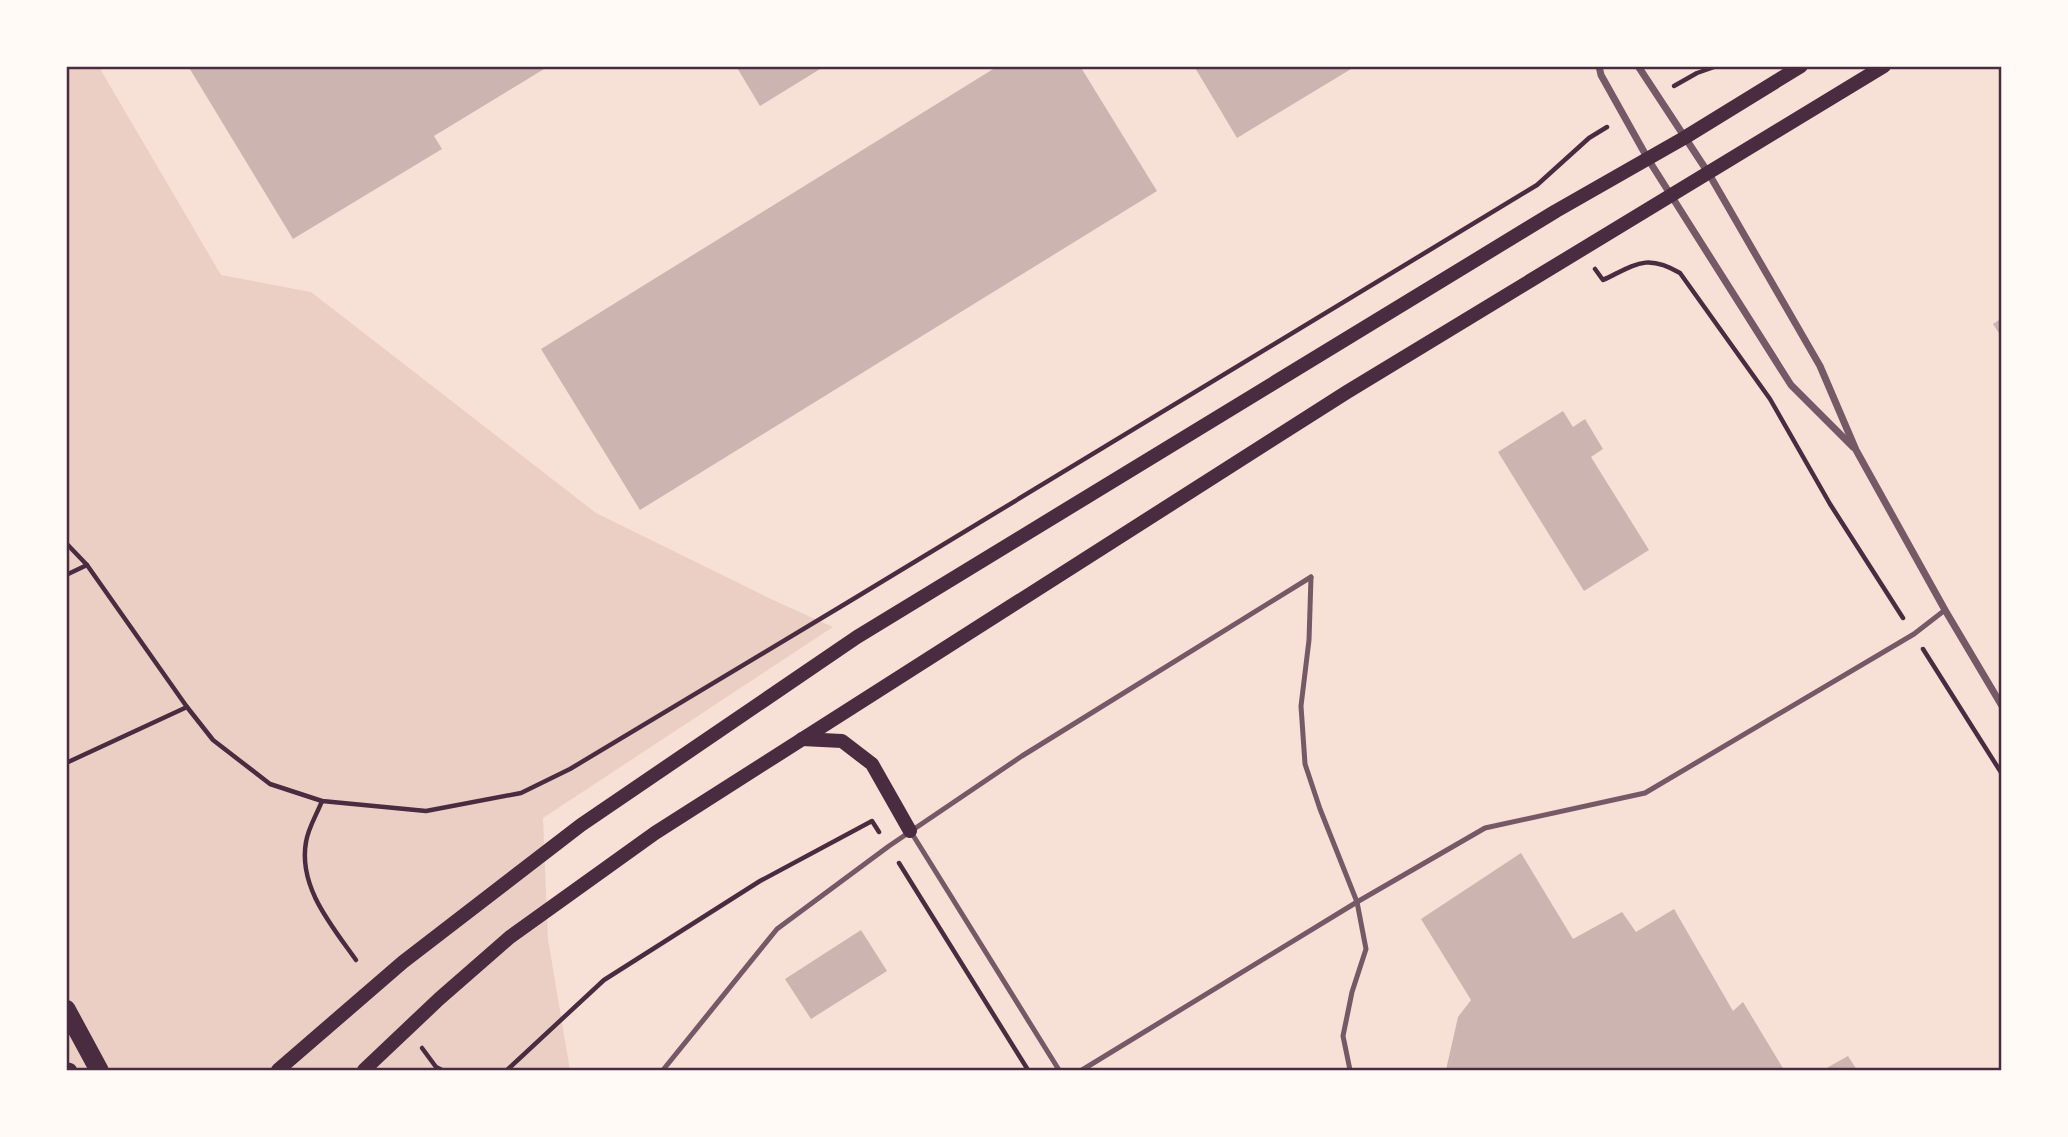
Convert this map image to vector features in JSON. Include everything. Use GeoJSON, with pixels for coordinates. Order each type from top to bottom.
{"type":"FeatureCollection","features":[{"type":"Feature","properties":{"kind":"highway"},"geometry":{"type":"LineString","coordinates":[[66,1009],[99,1070]]}},
{"type":"Feature","properties":{"kind":"main road"},"geometry":{"type":"LineString","coordinates":[[278,1070],[403,962],[581,825],[845,645],[1556,211],[1684,138],[1801,66]]}},
{"type":"Feature","properties":{"kind":"main road"},"geometry":{"type":"LineString","coordinates":[[365,1070],[439,999],[510,937],[654,833],[1347,392],[1884,66]]}},
{"type":"Feature","properties":{"kind":"main road"},"geometry":{"type":"LineString","coordinates":[[802,739],[842,741],[872,764],[910,831]]}},
{"type":"Feature","properties":{"kind":"street"},"geometry":{"type":"LineString","coordinates":[[1599,66],[1601,75],[1648,159],[1791,385],[1856,450]]}},
{"type":"Feature","properties":{"kind":"street"},"geometry":{"type":"LineString","coordinates":[[1638,66],[1709,174],[1820,366],[1856,450],[2001,706]]}},
{"type":"Feature","properties":{"kind":"lane"},"geometry":{"type":"LineString","coordinates":[[663,1070],[777,929],[910,831],[1021,755],[1311,577],[1309,640],[1301,706],[1305,764],[1357,902],[1366,949],[1352,992],[1343,1036],[1350,1070]]}},
{"type":"Feature","properties":{"kind":"lane"},"geometry":{"type":"LineString","coordinates":[[1082,1070],[1357,902],[1485,828],[1645,793],[1913,634],[1945,610]]}},
{"type":"Feature","properties":{"kind":"lane"},"geometry":{"type":"LineString","coordinates":[[910,831],[1059,1070]]}},
{"type":"Feature","properties":{"kind":"path"},"geometry":{"type":"LineString","coordinates":[[66,543],[87,565],[213,740],[270,785],[321,801],[426,811],[521,793],[558,775],[1537,185],[1588,138]]}},
{"type":"Feature","properties":{"kind":"path"},"geometry":{"type":"LineString","coordinates":[[1537,185],[1556,211]]}},
{"type":"Feature","properties":{"kind":"path"},"geometry":{"type":"LineString","coordinates":[[1584,250],[1603,281],[1639,263],[1661,262],[1680,273],[1770,399],[1830,503],[2001,774]]}},
{"type":"Feature","properties":{"kind":"path"},"geometry":{"type":"LineString","coordinates":[[66,575],[87,565]]}},
{"type":"Feature","properties":{"kind":"path"},"geometry":{"type":"LineString","coordinates":[[66,763],[187,707]]}},
{"type":"Feature","properties":{"kind":"path"},"geometry":{"type":"LineString","coordinates":[[321,801],[306,841],[306,869],[314,898],[356,960]]}},
{"type":"Feature","properties":{"kind":"path"},"geometry":{"type":"LineString","coordinates":[[507,1070],[604,980],[760,881],[872,821],[1028,1070]]}},
{"type":"Feature","properties":{"kind":"path"},"geometry":{"type":"LineString","coordinates":[[420,1046],[442,1070]]}},
{"type":"Feature","properties":{"kind":"shaded area"},"geometry":{"type":"Polygon","coordinates":[[[66,67],[99,67],[221,275],[311,292],[596,513],[833,627],[543,818],[548,939],[570,1070],[67,1070],[66,67]]]}},
{"type":"Feature","properties":{"kind":"building"},"geometry":{"type":"Polygon","coordinates":[[[188,66],[549,66],[434,136],[442,149],[293,239],[188,66]]]}},
{"type":"Feature","properties":{"kind":"building"},"geometry":{"type":"Polygon","coordinates":[[[736,66],[825,66],[760,106],[736,66]]]}},
{"type":"Feature","properties":{"kind":"building"},"geometry":{"type":"Polygon","coordinates":[[[998,66],[1080,66],[1157,191],[640,510],[541,349],[998,66]]]}},
{"type":"Feature","properties":{"kind":"building"},"geometry":{"type":"Polygon","coordinates":[[[1194,66],[1356,66],[1237,138],[1194,66]]]}},
{"type":"Feature","properties":{"kind":"building"},"geometry":{"type":"Polygon","coordinates":[[[2002,318],[2002,338],[1993,324],[2002,318]]]}},
{"type":"Feature","properties":{"kind":"building"},"geometry":{"type":"Polygon","coordinates":[[[1563,411],[1573,427],[1585,419],[1603,449],[1591,457],[1649,550],[1584,591],[1498,452],[1563,411]]]}},
{"type":"Feature","properties":{"kind":"building"},"geometry":{"type":"Polygon","coordinates":[[[1521,853],[1573,939],[1622,912],[1636,932],[1674,909],[1733,1011],[1743,1002],[1784,1070],[1446,1070],[1458,1017],[1471,1000],[1421,919],[1521,853]]]}},
{"type":"Feature","properties":{"kind":"building"},"geometry":{"type":"Polygon","coordinates":[[[861,930],[887,971],[811,1019],[785,979],[861,930]]]}},
{"type":"Feature","properties":{"kind":"building"},"geometry":{"type":"Polygon","coordinates":[[[1848,1056],[1857,1070],[1823,1070],[1848,1056]]]}}]}
